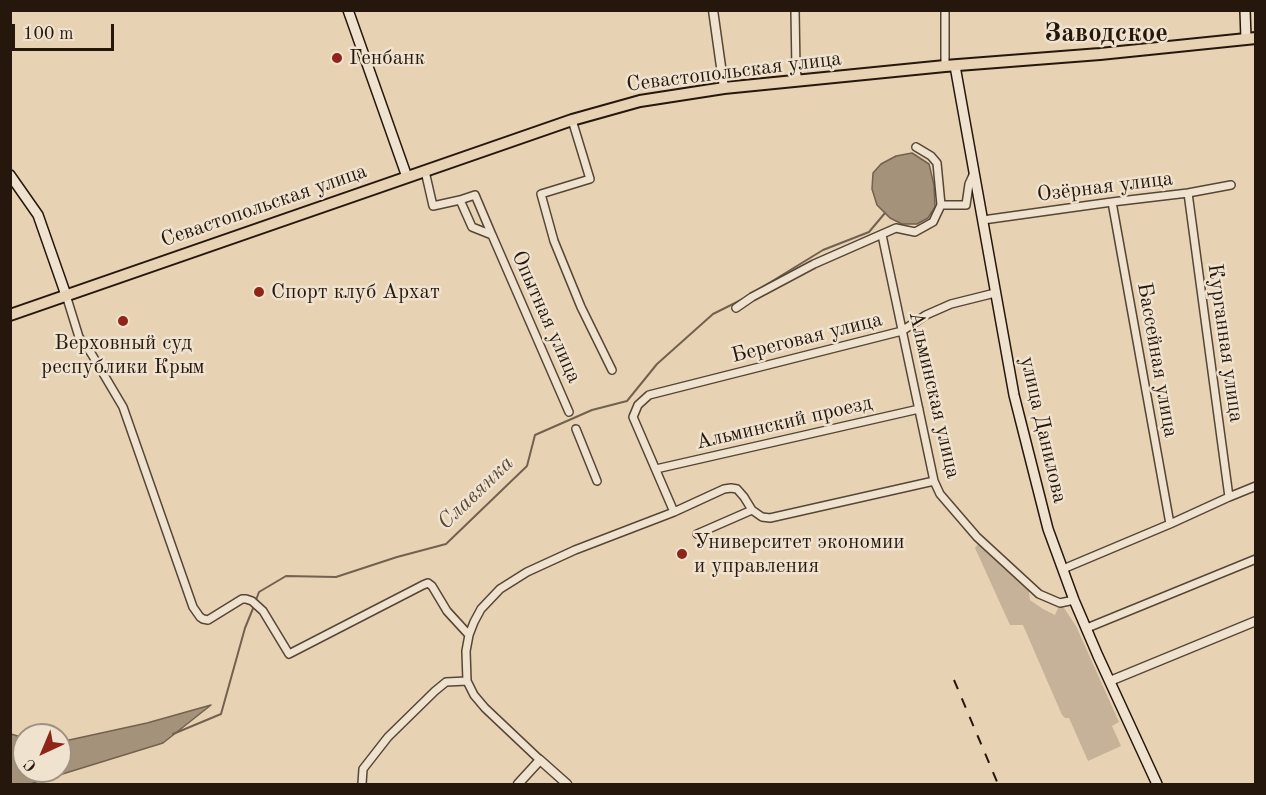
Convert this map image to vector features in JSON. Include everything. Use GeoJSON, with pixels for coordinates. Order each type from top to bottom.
{"type":"FeatureCollection","features":[{"type":"Feature","properties":{"kind":"main road"},"geometry":{"type":"LineString","coordinates":[[348,10],[407,177]]}},
{"type":"Feature","properties":{"kind":"main road"},"geometry":{"type":"LineString","coordinates":[[1245,10],[1251,39]]}},
{"type":"Feature","properties":{"kind":"main road","name":"Севастопольская улица"},"geometry":{"type":"LineString","coordinates":[[10,315],[572,120],[640,101],[724,88],[1251,39]]}},
{"type":"Feature","properties":{"kind":"main road","name":"улица Данилова"},"geometry":{"type":"LineString","coordinates":[[950,66],[974,172],[1014,395],[1048,529],[1074,600],[1157,784]]}},
{"type":"Feature","properties":{"kind":"main road"},"geometry":{"type":"LineString","coordinates":[[10,176],[38,215],[66,295]]}},
{"type":"Feature","properties":{"kind":"street"},"geometry":{"type":"LineString","coordinates":[[713,10],[724,88]]}},
{"type":"Feature","properties":{"kind":"street"},"geometry":{"type":"LineString","coordinates":[[795,10],[798,81]]}},
{"type":"Feature","properties":{"kind":"street"},"geometry":{"type":"LineString","coordinates":[[945,10],[950,66]]}},
{"type":"Feature","properties":{"kind":"street"},"geometry":{"type":"LineString","coordinates":[[572,120],[590,179],[541,194],[554,242],[581,307],[612,370]]}},
{"type":"Feature","properties":{"kind":"street"},"geometry":{"type":"LineString","coordinates":[[736,308],[814,264],[896,228],[915,232],[933,222],[941,205],[937,163],[931,156],[916,147]]}},
{"type":"Feature","properties":{"kind":"street","name":"Опытная улица"},"geometry":{"type":"LineString","coordinates":[[425,171],[433,206],[475,195],[569,412]]}},
{"type":"Feature","properties":{"kind":"street"},"geometry":{"type":"LineString","coordinates":[[941,205],[966,205],[969,184],[974,172]]}},
{"type":"Feature","properties":{"kind":"street","name":"Озёрная улица"},"geometry":{"type":"LineString","coordinates":[[983,220],[1188,193],[1231,185]]}},
{"type":"Feature","properties":{"kind":"street","name":"Курганная улица"},"geometry":{"type":"LineString","coordinates":[[1188,193],[1229,497]]}},
{"type":"Feature","properties":{"kind":"street","name":"Опытная улица"},"geometry":{"type":"LineString","coordinates":[[460,200],[472,227],[492,235]]}},
{"type":"Feature","properties":{"kind":"street","name":"Бассейная улица"},"geometry":{"type":"LineString","coordinates":[[1112,202],[1170,524]]}},
{"type":"Feature","properties":{"kind":"street","name":"Альминская улица"},"geometry":{"type":"LineString","coordinates":[[882,235],[934,481],[940,494],[977,537],[1039,594],[1060,603],[1074,600]]}},
{"type":"Feature","properties":{"kind":"street","name":"Береговая улица"},"geometry":{"type":"LineString","coordinates":[[657,469],[633,417],[638,405],[649,395],[902,331],[926,315],[951,304],[995,293]]}},
{"type":"Feature","properties":{"kind":"street"},"geometry":{"type":"LineString","coordinates":[[66,295],[79,338],[91,353],[123,407],[193,607],[203,619],[212,618],[242,599],[252,601],[263,611],[289,654],[428,584],[432,586],[447,611],[470,635]]}},
{"type":"Feature","properties":{"kind":"street","name":"Альминский проезд"},"geometry":{"type":"LineString","coordinates":[[657,469],[919,409]]}},
{"type":"Feature","properties":{"kind":"street"},"geometry":{"type":"LineString","coordinates":[[576,429],[597,481]]}},
{"type":"Feature","properties":{"kind":"street"},"geometry":{"type":"LineString","coordinates":[[657,469],[674,512]]}},
{"type":"Feature","properties":{"kind":"street"},"geometry":{"type":"LineString","coordinates":[[567,784],[485,708],[474,695],[467,681],[466,651],[474,622],[481,609],[500,589],[527,572],[575,550],[674,512],[724,489],[737,489],[752,510],[762,517],[770,518],[934,481]]}},
{"type":"Feature","properties":{"kind":"street"},"geometry":{"type":"LineString","coordinates":[[1063,569],[1256,486]]}},
{"type":"Feature","properties":{"kind":"street"},"geometry":{"type":"LineString","coordinates":[[697,534],[752,510]]}},
{"type":"Feature","properties":{"kind":"street"},"geometry":{"type":"LineString","coordinates":[[1087,628],[1256,559]]}},
{"type":"Feature","properties":{"kind":"street"},"geometry":{"type":"LineString","coordinates":[[1110,681],[1256,621]]}},
{"type":"Feature","properties":{"kind":"street"},"geometry":{"type":"LineString","coordinates":[[362,784],[363,769],[388,736],[446,682],[467,681]]}},
{"type":"Feature","properties":{"kind":"street"},"geometry":{"type":"LineString","coordinates":[[518,784],[540,760]]}},
{"type":"Feature","properties":{"kind":"shaded area"},"geometry":{"type":"Polygon","coordinates":[[[912,153],[929,164],[934,185],[935,207],[928,218],[917,224],[902,224],[890,218],[877,205],[872,189],[873,173],[881,164],[896,156],[912,153]]]}},
{"type":"Feature","properties":{"kind":"shaded area"},"geometry":{"type":"Polygon","coordinates":[[[978,544],[989,550],[1028,585],[1030,600],[1055,615],[1059,606],[1064,608],[1076,626],[1119,722],[1112,726],[1121,746],[1088,761],[1069,718],[1062,715],[1023,625],[1010,625],[975,548],[978,544]]]}},
{"type":"Feature","properties":{"kind":"shaded area"},"geometry":{"type":"Polygon","coordinates":[[[211,705],[163,743],[72,771],[72,739],[147,723],[211,705]]]}},
{"type":"Feature","properties":{"kind":"shaded area"},"geometry":{"type":"Polygon","coordinates":[[[11,734],[12,783],[33,783],[11,784],[11,734]]]}},
{"type":"Feature","properties":{"kind":"waterway","name":"Славянка"},"geometry":{"type":"LineString","coordinates":[[761,288],[823,250],[869,232],[885,213]]}},
{"type":"Feature","properties":{"kind":"waterway","name":"Славянка"},"geometry":{"type":"LineString","coordinates":[[256,600],[259,592],[286,576],[336,577],[446,544],[527,466],[535,435],[592,410],[627,401],[657,364],[713,314],[749,296]]}},
{"type":"Feature","properties":{"kind":"waterway","name":"Славянка"},"geometry":{"type":"LineString","coordinates":[[173,734],[221,714],[245,628],[254,606]]}},
{"type":"Feature","properties":{"kind":"railway"},"geometry":{"type":"LineString","coordinates":[[954,680],[998,784]]}},
{"type":"Feature","properties":{"kind":"place","name":"Генбанк"},"geometry":{"type":"Point","coordinates":[337,58]}},
{"type":"Feature","properties":{"kind":"place","name":"Спорт клуб Архат"},"geometry":{"type":"Point","coordinates":[259,292]}},
{"type":"Feature","properties":{"kind":"place","name":"Верховный суд республики Крым"},"geometry":{"type":"Point","coordinates":[123,321]}},
{"type":"Feature","properties":{"kind":"place","name":"Университет экономии и управления"},"geometry":{"type":"Point","coordinates":[682,554]}},
{"type":"Feature","properties":{"kind":"district","name":"Заводское"},"geometry":{"type":"Point","coordinates":[1106,34]}}]}
